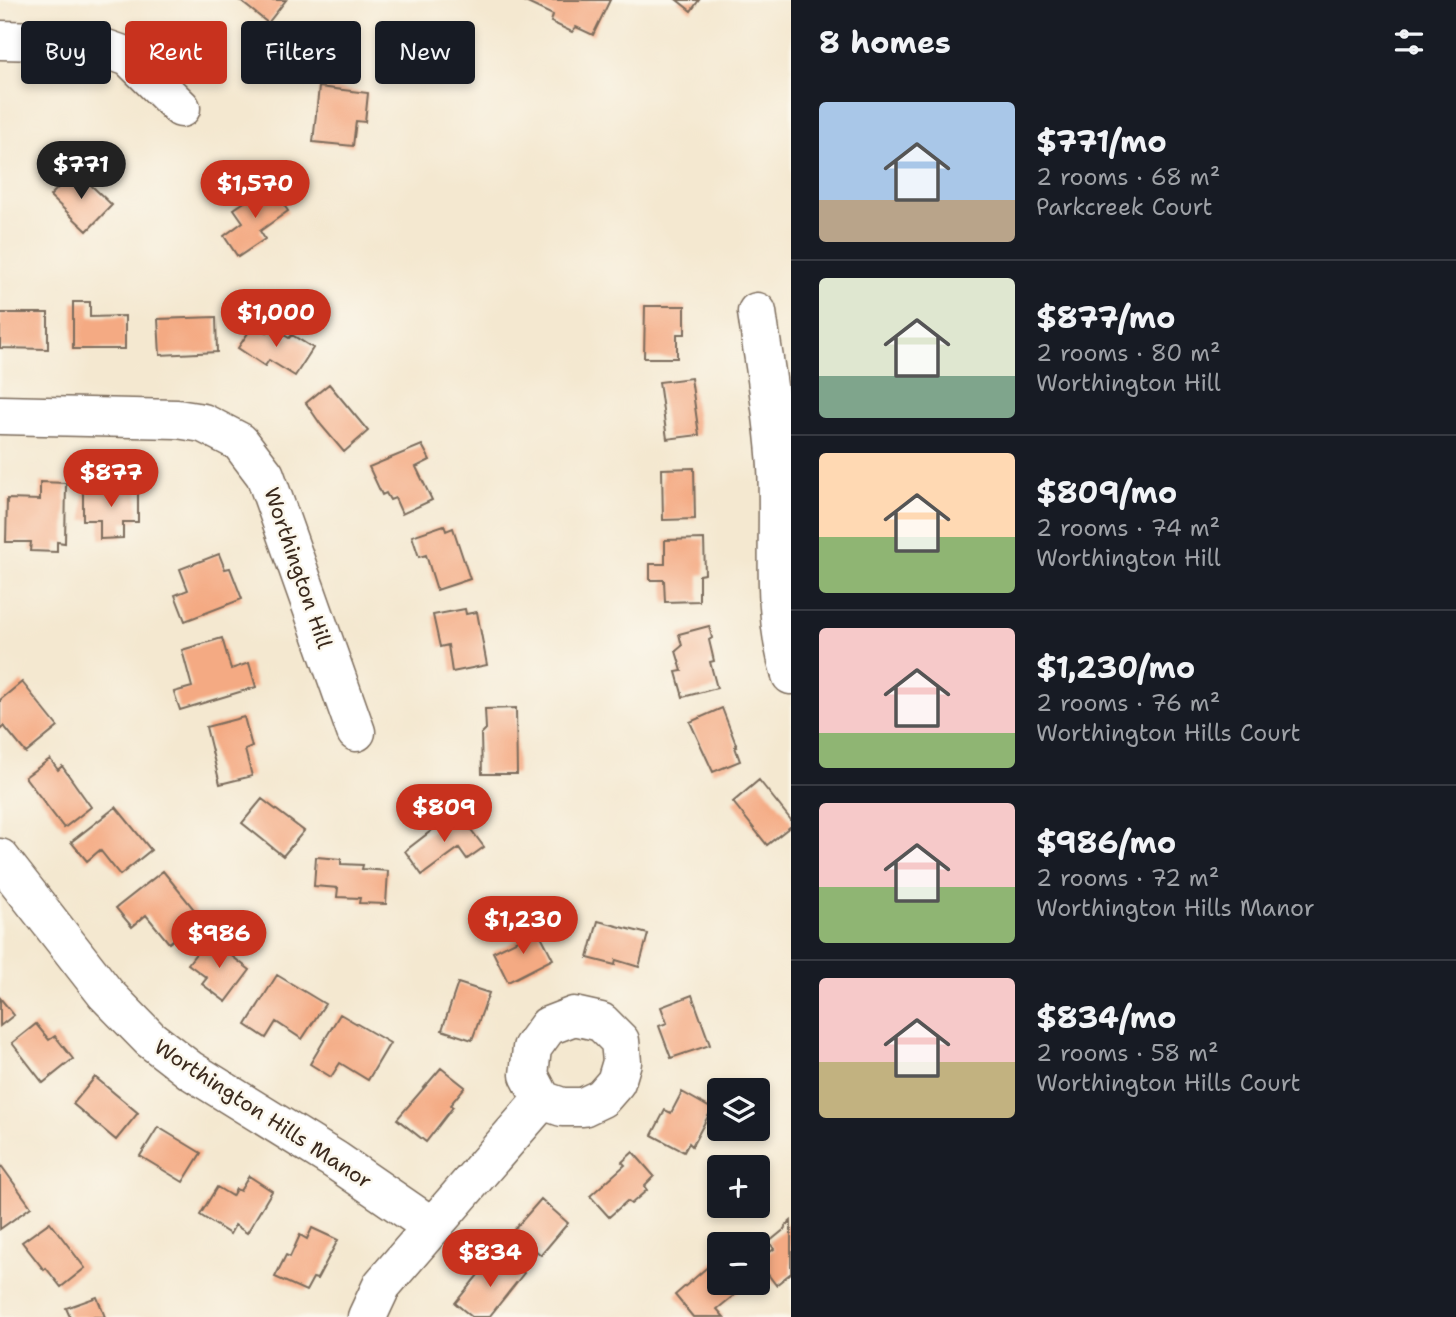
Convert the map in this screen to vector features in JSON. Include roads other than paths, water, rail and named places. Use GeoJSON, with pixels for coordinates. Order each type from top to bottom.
{"type":"FeatureCollection","features":[{"type":"Feature","properties":{"kind":"street"},"geometry":{"type":"LineString","coordinates":[[0,40],[86,42],[129,57],[181,108]]}},
{"type":"Feature","properties":{"kind":"street"},"geometry":{"type":"LineString","coordinates":[[757,312],[784,466],[779,608],[782,646],[791,675]]}},
{"type":"Feature","properties":{"kind":"street","name":"Worthington Hill"},"geometry":{"type":"LineString","coordinates":[[0,415],[177,419],[203,423],[240,442],[265,475],[356,732]]}},
{"type":"Feature","properties":{"kind":"street","name":"Worthington Hills Manor"},"geometry":{"type":"LineString","coordinates":[[0,858],[106,994],[149,1039],[190,1070],[335,1160],[431,1226]]}},
{"type":"Feature","properties":{"kind":"street"},"geometry":{"type":"LineString","coordinates":[[367,1317],[382,1285],[542,1100]]}}]}
